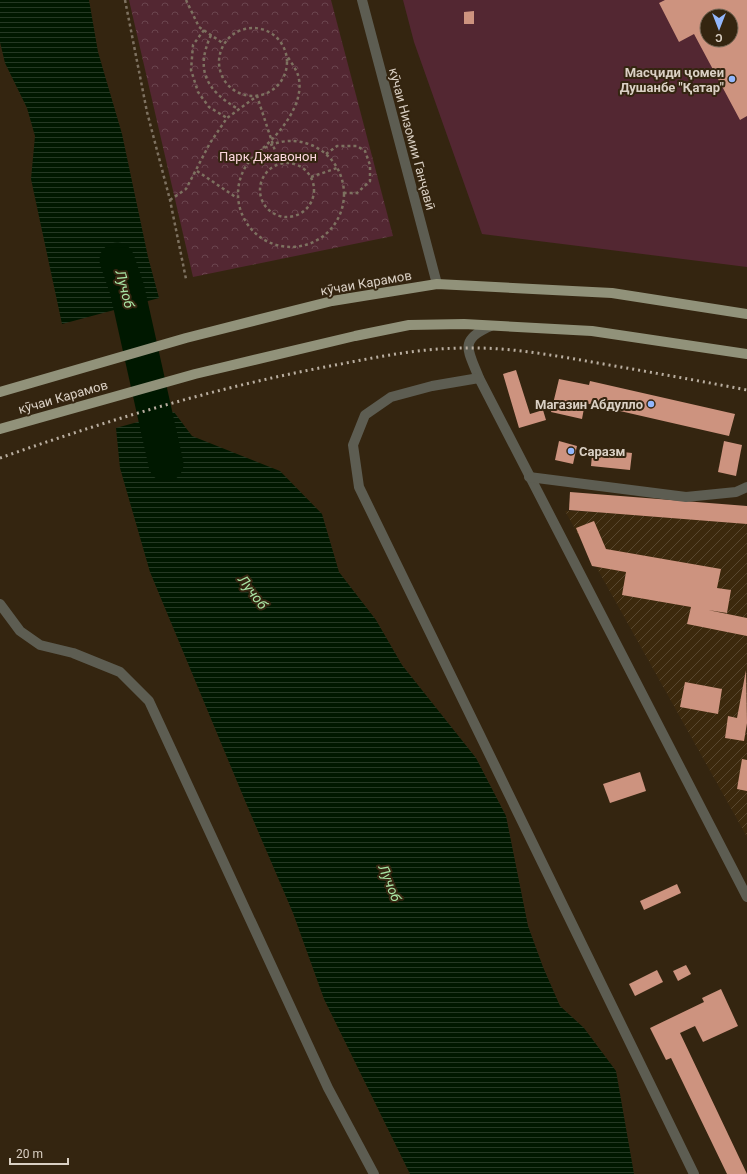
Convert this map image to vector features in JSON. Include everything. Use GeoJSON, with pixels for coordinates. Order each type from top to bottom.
{"type":"FeatureCollection","features":[{"type":"Feature","properties":{"kind":"main road","name":"кӯчаи Карамов"},"geometry":{"type":"LineString","coordinates":[[0,392],[186,338],[332,300],[437,284],[612,294],[747,314]]}},
{"type":"Feature","properties":{"kind":"main road","name":"кӯчаи Карамов"},"geometry":{"type":"LineString","coordinates":[[0,429],[195,374],[355,336],[409,325],[464,324],[592,331],[747,354]]}},
{"type":"Feature","properties":{"kind":"street","name":"кӯчаи Низомии Ганҷавӣ"},"geometry":{"type":"LineString","coordinates":[[362,0],[437,284]]}},
{"type":"Feature","properties":{"kind":"street"},"geometry":{"type":"LineString","coordinates":[[491,326],[476,332],[470,338],[467,348],[478,378],[747,896]]}},
{"type":"Feature","properties":{"kind":"street"},"geometry":{"type":"LineString","coordinates":[[478,378],[432,386],[391,397],[365,415],[353,445],[359,487],[694,1174]]}},
{"type":"Feature","properties":{"kind":"street"},"geometry":{"type":"LineString","coordinates":[[529,477],[686,497],[736,492],[747,487]]}},
{"type":"Feature","properties":{"kind":"street"},"geometry":{"type":"LineString","coordinates":[[0,604],[20,631],[40,645],[73,653],[120,672],[149,701],[328,1088],[374,1174]]}},
{"type":"Feature","properties":{"kind":"path"},"geometry":{"type":"LineString","coordinates":[[125,0],[147,112],[170,200],[186,279]]}},
{"type":"Feature","properties":{"kind":"path"},"geometry":{"type":"LineString","coordinates":[[186,0],[199,27],[224,44]]}},
{"type":"Feature","properties":{"kind":"path"},"geometry":{"type":"LineString","coordinates":[[259,151],[272,145],[293,141],[310,145],[326,154],[337,168],[344,184],[344,202],[338,219],[328,233],[313,243],[296,248],[279,246],[263,240],[254,233],[241,215],[237,198],[239,180],[247,164],[259,151],[271,141],[292,115],[298,96],[298,76],[286,54],[277,39],[263,30],[251,28],[240,30],[231,36],[224,44],[220,54],[219,65],[221,76],[227,85],[236,92],[246,96],[257,96],[268,93],[277,86],[284,76],[287,65],[286,54]]}},
{"type":"Feature","properties":{"kind":"path"},"geometry":{"type":"LineString","coordinates":[[204,30],[193,45],[192,70],[198,92],[209,107],[227,118]]}},
{"type":"Feature","properties":{"kind":"path"},"geometry":{"type":"LineString","coordinates":[[211,35],[205,50],[203,70],[211,88],[224,100],[238,109]]}},
{"type":"Feature","properties":{"kind":"path"},"geometry":{"type":"LineString","coordinates":[[170,200],[186,189],[197,171],[210,143],[227,118],[257,96]]}},
{"type":"Feature","properties":{"kind":"path"},"geometry":{"type":"LineString","coordinates":[[257,96],[279,163]]}},
{"type":"Feature","properties":{"kind":"path"},"geometry":{"type":"LineString","coordinates":[[326,154],[337,146],[357,146],[365,151],[370,165],[370,180],[357,193],[344,193]]}},
{"type":"Feature","properties":{"kind":"path"},"geometry":{"type":"LineString","coordinates":[[288,162],[298,164],[306,169],[311,177],[314,186],[314,195],[308,207],[297,216],[288,218],[279,216],[265,206],[259,190],[265,173],[271,167],[279,163],[288,162]]}},
{"type":"Feature","properties":{"kind":"path"},"geometry":{"type":"LineString","coordinates":[[311,177],[337,168]]}},
{"type":"Feature","properties":{"kind":"path"},"geometry":{"type":"LineString","coordinates":[[197,171],[237,198]]}},
{"type":"Feature","properties":{"kind":"shaded area"},"geometry":{"type":"Polygon","coordinates":[[[565,511],[747,517],[747,837],[565,511]]]}},
{"type":"Feature","properties":{"kind":"green space","name":"Парк Джавонон"},"geometry":{"type":"Polygon","coordinates":[[[129,0],[331,0],[393,236],[193,277],[129,0]]]}},
{"type":"Feature","properties":{"kind":"green space","name":"Масҷиди ҷомеи Душанбе \"Қатар\""},"geometry":{"type":"Polygon","coordinates":[[[403,0],[747,0],[747,267],[482,234],[414,42],[403,0]]]}},
{"type":"Feature","properties":{"kind":"water"},"geometry":{"type":"Polygon","coordinates":[[[0,0],[89,0],[98,52],[122,134],[148,257],[159,298],[62,324],[31,179],[35,136],[27,108],[5,63],[0,42],[0,0]]]}},
{"type":"Feature","properties":{"kind":"water"},"geometry":{"type":"Polygon","coordinates":[[[174,412],[192,436],[280,471],[322,514],[339,572],[376,620],[402,665],[476,758],[506,816],[528,926],[543,967],[560,1006],[584,1028],[616,1071],[634,1174],[410,1174],[324,999],[293,913],[150,572],[120,468],[116,428],[174,412]]]}},
{"type":"Feature","properties":{"kind":"building","name":"Масҷиди ҷомеи Душанбе \"Қатар\""},"geometry":{"type":"Polygon","coordinates":[[[665,0],[747,0],[747,116],[740,120],[701,48],[739,48],[739,8],[699,8],[699,43],[694,34],[679,42],[659,3],[665,0]]]}},
{"type":"Feature","properties":{"kind":"building"},"geometry":{"type":"Polygon","coordinates":[[[474,11],[474,24],[464,24],[464,12],[474,11]]]}},
{"type":"Feature","properties":{"kind":"building"},"geometry":{"type":"Polygon","coordinates":[[[516,370],[530,414],[543,410],[546,420],[519,428],[503,374],[516,370]]]}},
{"type":"Feature","properties":{"kind":"building"},"geometry":{"type":"Polygon","coordinates":[[[559,379],[589,385],[590,381],[735,414],[729,436],[585,403],[582,419],[551,412],[559,379]]]}},
{"type":"Feature","properties":{"kind":"building"},"geometry":{"type":"Polygon","coordinates":[[[559,441],[577,446],[573,464],[555,460],[559,441]]]}},
{"type":"Feature","properties":{"kind":"building"},"geometry":{"type":"Polygon","coordinates":[[[724,441],[742,445],[736,476],[718,472],[724,441]]]}},
{"type":"Feature","properties":{"kind":"building"},"geometry":{"type":"Polygon","coordinates":[[[614,451],[632,453],[630,470],[591,466],[592,455],[613,457],[614,451]]]}},
{"type":"Feature","properties":{"kind":"building"},"geometry":{"type":"Polygon","coordinates":[[[570,492],[747,506],[747,524],[569,510],[570,492]]]}},
{"type":"Feature","properties":{"kind":"building"},"geometry":{"type":"Polygon","coordinates":[[[594,521],[606,549],[721,569],[717,588],[731,590],[727,613],[708,610],[747,618],[747,636],[687,624],[691,607],[622,595],[626,572],[592,566],[576,528],[594,521]]]}},
{"type":"Feature","properties":{"kind":"building"},"geometry":{"type":"Polygon","coordinates":[[[746,670],[747,723],[744,741],[725,738],[728,716],[737,718],[746,670]]]}},
{"type":"Feature","properties":{"kind":"building"},"geometry":{"type":"Polygon","coordinates":[[[685,682],[722,689],[718,714],[680,707],[685,682]]]}},
{"type":"Feature","properties":{"kind":"building"},"geometry":{"type":"Polygon","coordinates":[[[742,759],[747,760],[747,791],[737,789],[742,759]]]}},
{"type":"Feature","properties":{"kind":"building"},"geometry":{"type":"Polygon","coordinates":[[[640,772],[646,791],[610,803],[603,784],[640,772]]]}},
{"type":"Feature","properties":{"kind":"building"},"geometry":{"type":"Polygon","coordinates":[[[677,884],[681,893],[644,910],[640,901],[677,884]]]}},
{"type":"Feature","properties":{"kind":"building"},"geometry":{"type":"Polygon","coordinates":[[[686,965],[691,974],[678,981],[673,971],[686,965]]]}},
{"type":"Feature","properties":{"kind":"building"},"geometry":{"type":"Polygon","coordinates":[[[657,970],[663,982],[635,996],[629,984],[657,970]]]}},
{"type":"Feature","properties":{"kind":"building"},"geometry":{"type":"Polygon","coordinates":[[[721,989],[738,1026],[703,1042],[695,1026],[680,1033],[747,1174],[727,1174],[671,1058],[666,1060],[650,1028],[704,1002],[702,998],[721,989]]]}},
{"type":"Feature","properties":{"kind":"waterway","name":"Лучоб"},"geometry":{"type":"LineString","coordinates":[[117,260],[127,289],[166,464]]}},
{"type":"Feature","properties":{"kind":"railway"},"geometry":{"type":"LineString","coordinates":[[0,458],[168,404],[254,382],[297,372],[387,355],[434,349],[482,348],[529,352],[611,365],[747,390]]}},
{"type":"Feature","properties":{"kind":"place","name":"Масҷиди ҷомеи Душанбе \"Қатар\""},"geometry":{"type":"Point","coordinates":[732,79]}},
{"type":"Feature","properties":{"kind":"place","name":"Магазин Абдулло"},"geometry":{"type":"Point","coordinates":[651,404]}},
{"type":"Feature","properties":{"kind":"place","name":"Саразм"},"geometry":{"type":"Point","coordinates":[571,451]}}]}
